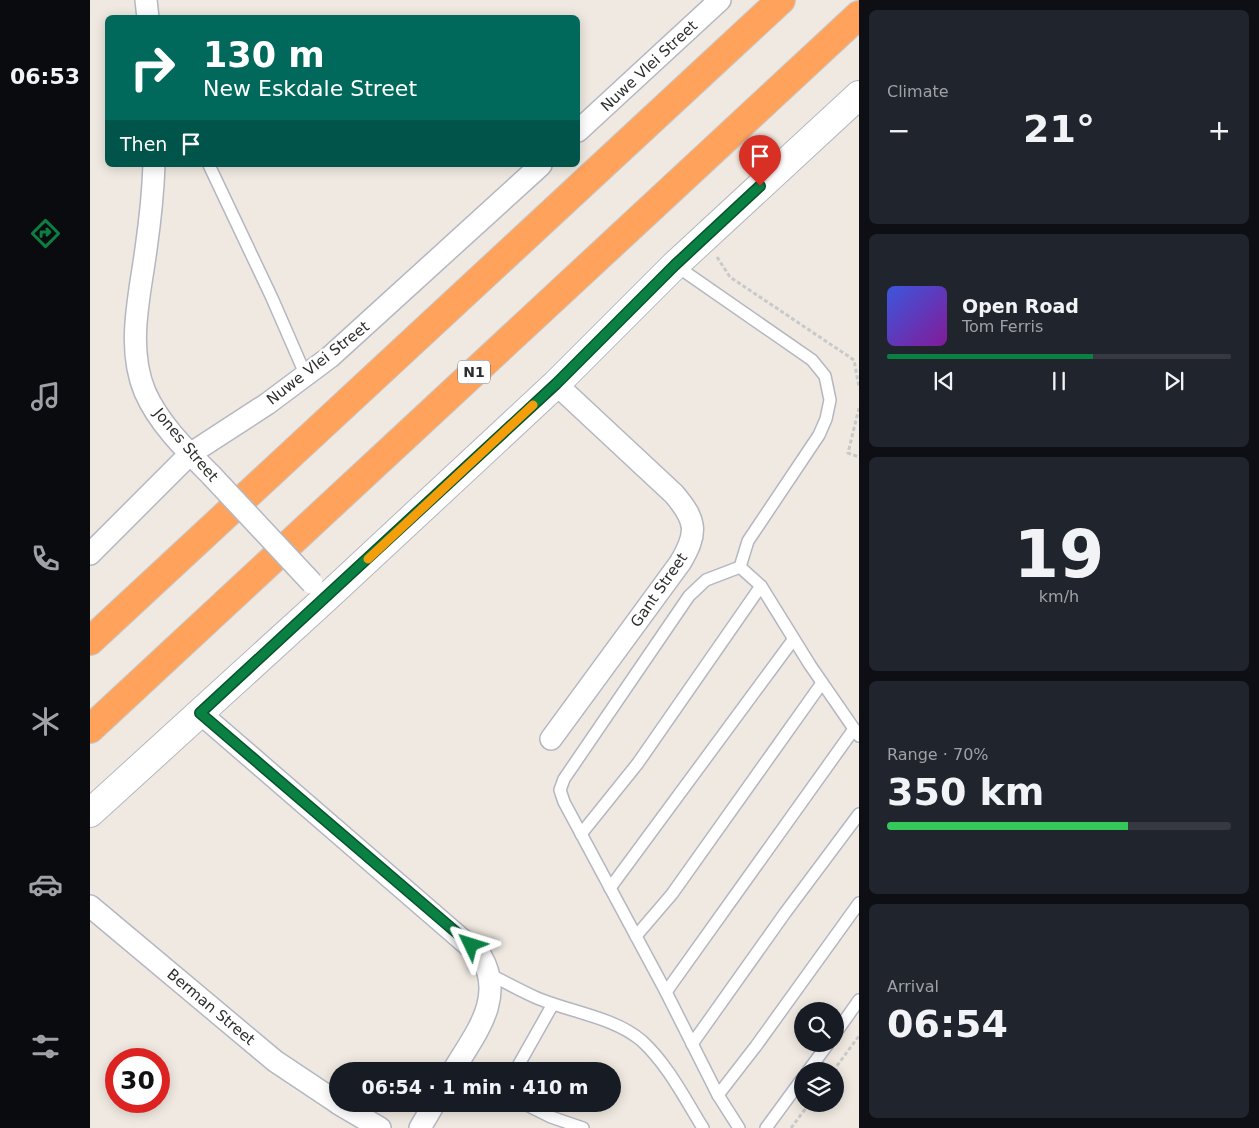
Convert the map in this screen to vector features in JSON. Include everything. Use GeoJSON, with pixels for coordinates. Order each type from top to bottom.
{"type":"FeatureCollection","features":[{"type":"Feature","properties":{"kind":"highway"},"geometry":{"type":"LineString","coordinates":[[90,641],[781,0]]}},
{"type":"Feature","properties":{"kind":"highway","name":"N1"},"geometry":{"type":"LineString","coordinates":[[90,729],[859,15]]}},
{"type":"Feature","properties":{"kind":"street"},"geometry":{"type":"LineString","coordinates":[[146,0],[148,15]]}},
{"type":"Feature","properties":{"kind":"street","name":"Nuwe Vlei Street"},"geometry":{"type":"LineString","coordinates":[[580,129],[720,0]]}},
{"type":"Feature","properties":{"kind":"street"},"geometry":{"type":"LineString","coordinates":[[90,813],[200,713],[319,590],[556,384],[675,265],[859,95]]}},
{"type":"Feature","properties":{"kind":"street","name":"Jones Street"},"geometry":{"type":"LineString","coordinates":[[154,167],[152,207],[136,321],[136,360],[145,391],[158,416],[190,454],[319,590]]}},
{"type":"Feature","properties":{"kind":"street","name":"Nuwe Vlei Street"},"geometry":{"type":"LineString","coordinates":[[90,554],[190,454],[306,376],[348,342],[539,167]]}},
{"type":"Feature","properties":{"kind":"street","name":"Gant Street"},"geometry":{"type":"LineString","coordinates":[[551,739],[680,563],[689,547],[694,532],[693,522],[686,509],[674,494],[556,384]]}},
{"type":"Feature","properties":{"kind":"street"},"geometry":{"type":"LineString","coordinates":[[200,713],[471,945],[481,956],[490,974],[490,1003],[486,1015],[458,1062]]}},
{"type":"Feature","properties":{"kind":"street","name":"Berman Street"},"geometry":{"type":"LineString","coordinates":[[90,906],[275,1061],[329,1097]]}},
{"type":"Feature","properties":{"kind":"street","name":"Berman Street"},"geometry":{"type":"LineString","coordinates":[[353,1112],[380,1128]]}},
{"type":"Feature","properties":{"kind":"street"},"geometry":{"type":"LineString","coordinates":[[420,1128],[429,1112]]}},
{"type":"Feature","properties":{"kind":"lane"},"geometry":{"type":"LineString","coordinates":[[210,167],[272,298],[306,376]]}},
{"type":"Feature","properties":{"kind":"lane"},"geometry":{"type":"LineString","coordinates":[[675,265],[812,360],[826,376],[830,400],[826,419],[819,434],[748,541],[740,567]]}},
{"type":"Feature","properties":{"kind":"lane"},"geometry":{"type":"LineString","coordinates":[[666,992],[856,732],[793,640],[760,586],[740,567]]}},
{"type":"Feature","properties":{"kind":"lane"},"geometry":{"type":"LineString","coordinates":[[739,1128],[718,1095],[666,992],[562,799],[560,790],[564,779],[689,596],[706,580],[740,567]]}},
{"type":"Feature","properties":{"kind":"lane"},"geometry":{"type":"LineString","coordinates":[[581,834],[638,763],[760,586]]}},
{"type":"Feature","properties":{"kind":"lane"},"geometry":{"type":"LineString","coordinates":[[610,888],[793,640]]}},
{"type":"Feature","properties":{"kind":"lane"},"geometry":{"type":"LineString","coordinates":[[636,936],[672,894],[822,683]]}},
{"type":"Feature","properties":{"kind":"lane"},"geometry":{"type":"LineString","coordinates":[[692,1044],[785,913],[859,814]]}},
{"type":"Feature","properties":{"kind":"lane"},"geometry":{"type":"LineString","coordinates":[[718,1095],[756,1046],[859,903]]}},
{"type":"Feature","properties":{"kind":"lane"},"geometry":{"type":"LineString","coordinates":[[490,974],[524,992],[603,1021],[631,1033],[641,1040],[669,1073],[704,1128]]}},
{"type":"Feature","properties":{"kind":"lane"},"geometry":{"type":"LineString","coordinates":[[844,1021],[859,1000]]}},
{"type":"Feature","properties":{"kind":"lane"},"geometry":{"type":"LineString","coordinates":[[520,1062],[553,1004]]}},
{"type":"Feature","properties":{"kind":"lane"},"geometry":{"type":"LineString","coordinates":[[766,1128],[794,1090]]}},
{"type":"Feature","properties":{"kind":"lane"},"geometry":{"type":"LineString","coordinates":[[541,1112],[583,1128]]}},
{"type":"Feature","properties":{"kind":"path"},"geometry":{"type":"LineString","coordinates":[[715,255],[730,277],[854,360],[859,387]]}},
{"type":"Feature","properties":{"kind":"path"},"geometry":{"type":"LineString","coordinates":[[859,408],[848,453],[859,457]]}},
{"type":"Feature","properties":{"kind":"path"},"geometry":{"type":"LineString","coordinates":[[840,1062],[859,1036]]}},
{"type":"Feature","properties":{"kind":"path"},"geometry":{"type":"LineString","coordinates":[[791,1128],[803,1112]]}},
{"type":"Feature","properties":{"kind":"slow traffic"},"geometry":{"type":"LineString","coordinates":[[368,559],[533,405]]}},
{"type":"Feature","properties":{"kind":"route"},"geometry":{"type":"LineString","coordinates":[[471,945],[200,713],[556,384],[675,265],[760,186]]}}]}
